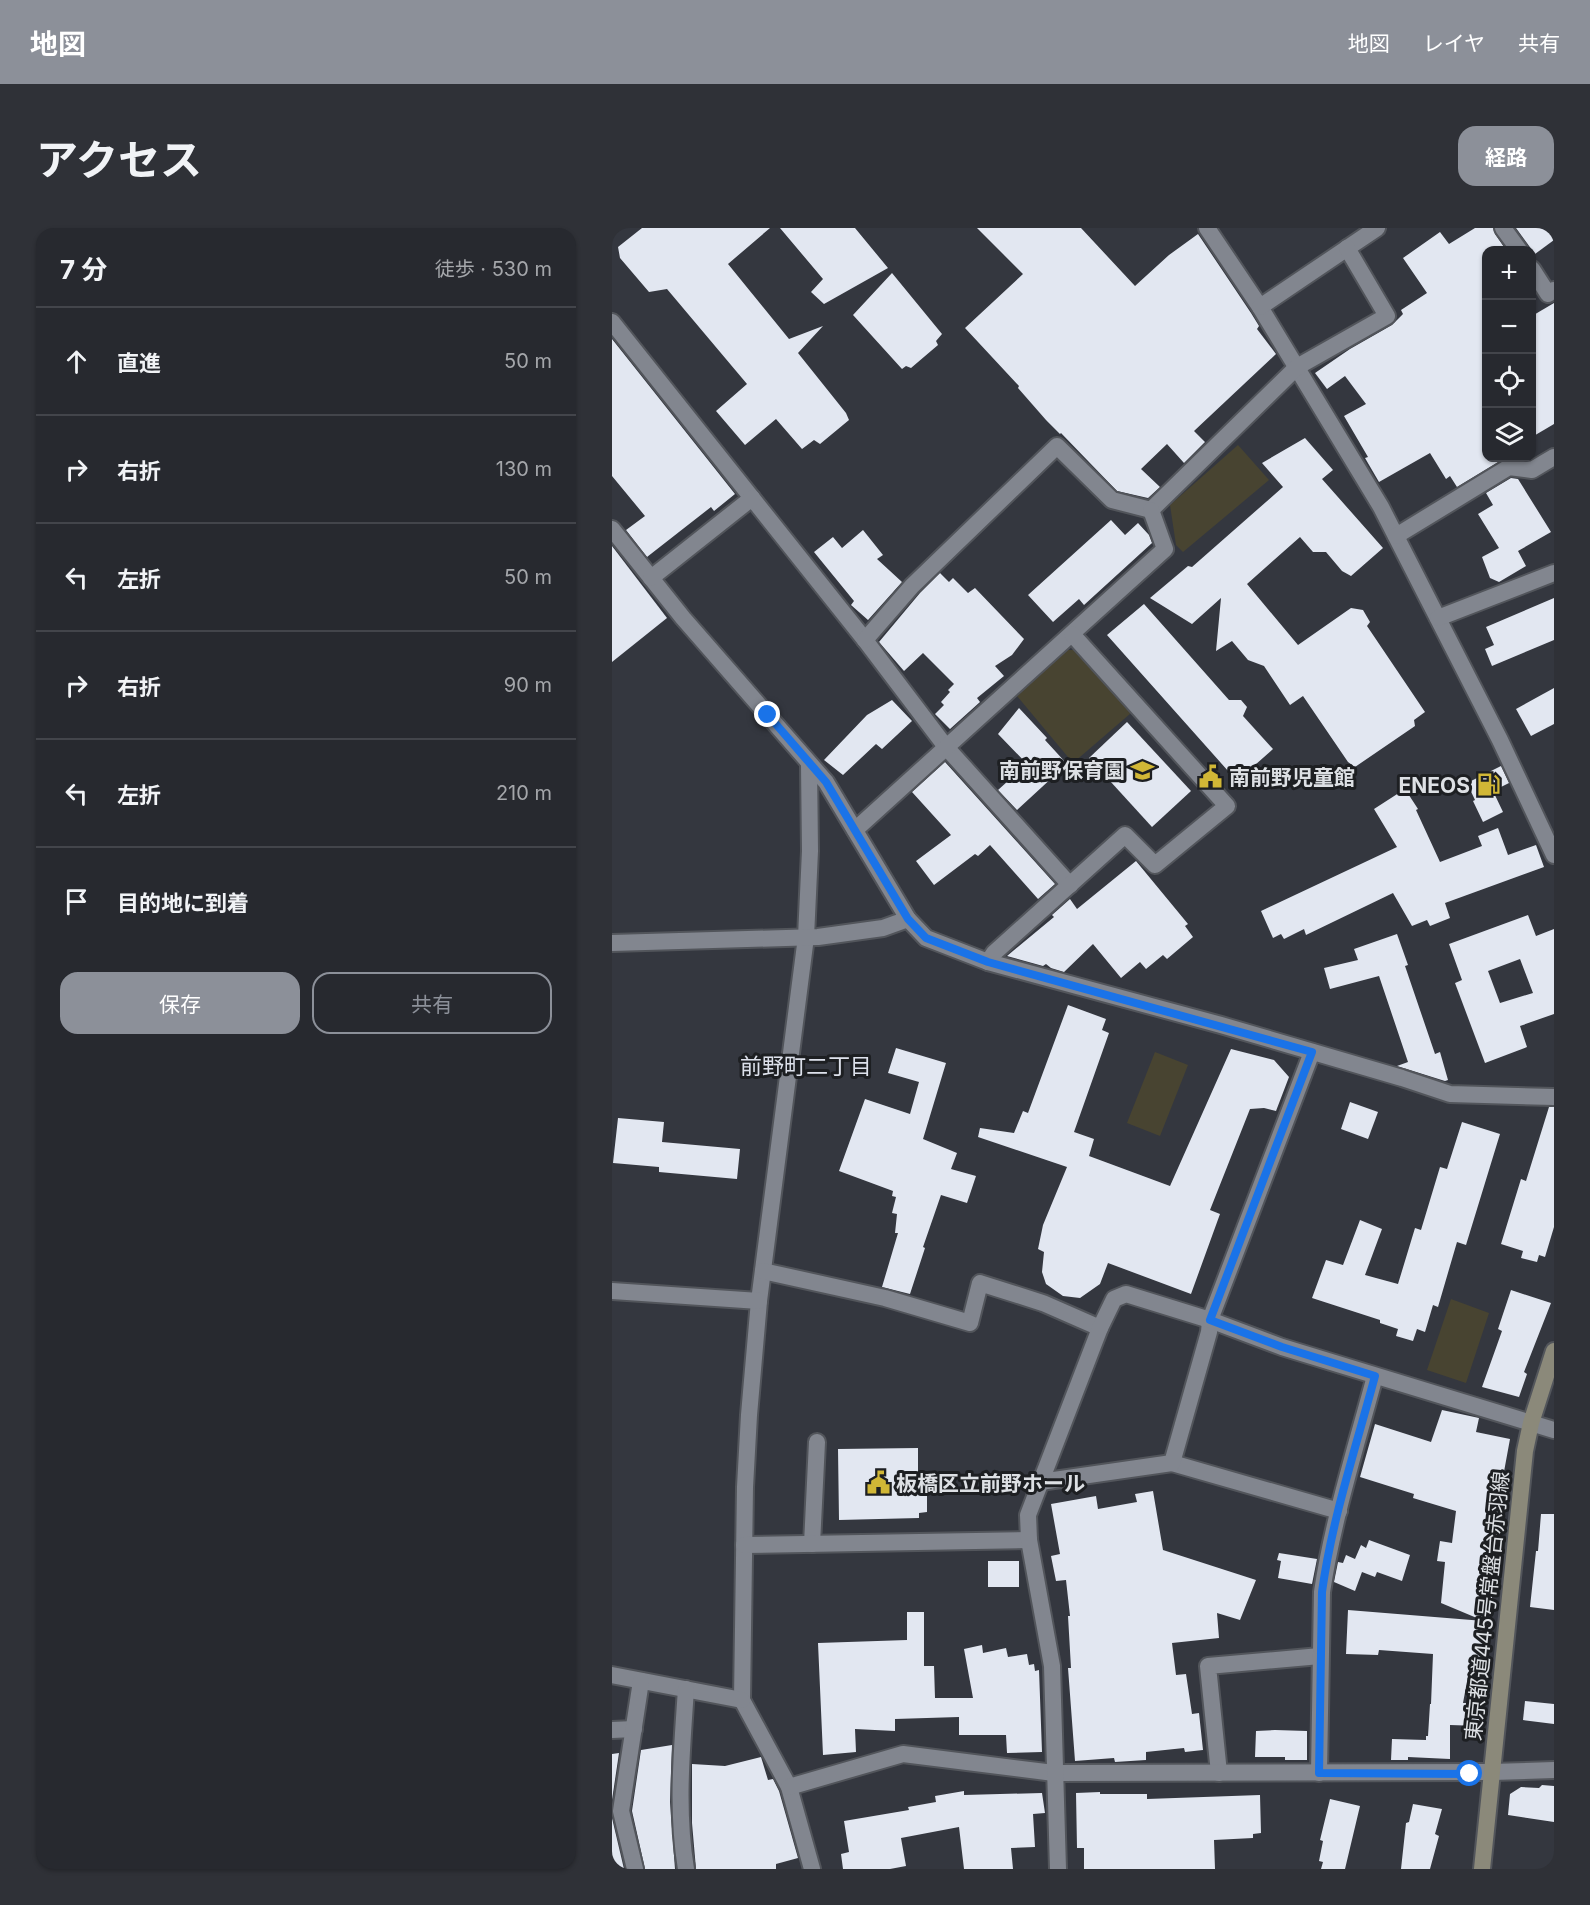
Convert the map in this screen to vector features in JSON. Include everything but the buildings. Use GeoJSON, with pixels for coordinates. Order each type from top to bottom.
{"type":"FeatureCollection","features":[{"type":"Feature","properties":{"kind":"main road","name":"東京都道445号常盤台赤羽線"},"geometry":{"type":"LineString","coordinates":[[1482,1869],[1525,1451],[1531,1423],[1554,1352]]}},
{"type":"Feature","properties":{"kind":"street"},"geometry":{"type":"LineString","coordinates":[[1207,228],[1260,307],[1381,507],[1500,740],[1554,855]]}},
{"type":"Feature","properties":{"kind":"street"},"geometry":{"type":"LineString","coordinates":[[1260,307],[1377,228]]}},
{"type":"Feature","properties":{"kind":"street"},"geometry":{"type":"LineString","coordinates":[[1503,228],[1515,246]]}},
{"type":"Feature","properties":{"kind":"street"},"geometry":{"type":"LineString","coordinates":[[1151,510],[1297,367],[1387,316],[1347,248]]}},
{"type":"Feature","properties":{"kind":"street"},"geometry":{"type":"LineString","coordinates":[[1536,275],[1548,294],[1554,290]]}},
{"type":"Feature","properties":{"kind":"street"},"geometry":{"type":"LineString","coordinates":[[612,322],[865,640],[946,747],[1070,885]]}},
{"type":"Feature","properties":{"kind":"street"},"geometry":{"type":"LineString","coordinates":[[865,640],[912,586],[1057,446],[1112,500],[1151,510]]}},
{"type":"Feature","properties":{"kind":"street"},"geometry":{"type":"LineString","coordinates":[[1396,536],[1509,466],[1532,470],[1554,457]]}},
{"type":"Feature","properties":{"kind":"street"},"geometry":{"type":"LineString","coordinates":[[651,578],[752,498]]}},
{"type":"Feature","properties":{"kind":"street"},"geometry":{"type":"LineString","coordinates":[[855,830],[1165,549],[1151,510]]}},
{"type":"Feature","properties":{"kind":"street"},"geometry":{"type":"LineString","coordinates":[[612,529],[682,617],[834,794],[908,919],[926,938],[988,962],[1312,1052],[1450,1094],[1554,1096]]}},
{"type":"Feature","properties":{"kind":"street"},"geometry":{"type":"LineString","coordinates":[[1438,618],[1554,573]]}},
{"type":"Feature","properties":{"kind":"street"},"geometry":{"type":"LineString","coordinates":[[988,962],[994,953],[1125,835],[1155,865],[1227,806],[1072,634]]}},
{"type":"Feature","properties":{"kind":"street"},"geometry":{"type":"LineString","coordinates":[[809,764],[810,851],[806,937],[759,1301],[749,1414],[742,1700],[789,1787],[812,1869]]}},
{"type":"Feature","properties":{"kind":"street"},"geometry":{"type":"LineString","coordinates":[[612,943],[806,937],[883,928],[908,919]]}},
{"type":"Feature","properties":{"kind":"street"},"geometry":{"type":"LineString","coordinates":[[1173,1463],[1209,1332],[1210,1320],[1312,1052]]}},
{"type":"Feature","properties":{"kind":"street"},"geometry":{"type":"LineString","coordinates":[[763,1271],[885,1298],[970,1323],[980,1283],[1043,1303],[1101,1328]]}},
{"type":"Feature","properties":{"kind":"street"},"geometry":{"type":"LineString","coordinates":[[612,1291],[759,1301]]}},
{"type":"Feature","properties":{"kind":"street"},"geometry":{"type":"LineString","coordinates":[[1058,1869],[1052,1666],[1029,1540],[1028,1515],[1110,1304],[1114,1299],[1126,1294],[1210,1320],[1282,1347],[1554,1430]]}},
{"type":"Feature","properties":{"kind":"street"},"geometry":{"type":"LineString","coordinates":[[1319,1773],[1320,1656],[1325,1567],[1375,1376]]}},
{"type":"Feature","properties":{"kind":"street"},"geometry":{"type":"LineString","coordinates":[[812,1544],[818,1442]]}},
{"type":"Feature","properties":{"kind":"street"},"geometry":{"type":"LineString","coordinates":[[1040,1482],[1173,1463],[1339,1511]]}},
{"type":"Feature","properties":{"kind":"street"},"geometry":{"type":"LineString","coordinates":[[744,1545],[1029,1540]]}},
{"type":"Feature","properties":{"kind":"street"},"geometry":{"type":"LineString","coordinates":[[1219,1773],[1208,1666],[1320,1656]]}},
{"type":"Feature","properties":{"kind":"street"},"geometry":{"type":"LineString","coordinates":[[612,1675],[742,1700]]}},
{"type":"Feature","properties":{"kind":"street"},"geometry":{"type":"LineString","coordinates":[[635,1869],[621,1811],[641,1681]]}},
{"type":"Feature","properties":{"kind":"street"},"geometry":{"type":"LineString","coordinates":[[686,1689],[681,1758],[680,1835],[686,1869]]}},
{"type":"Feature","properties":{"kind":"street"},"geometry":{"type":"LineString","coordinates":[[612,1730],[634,1730]]}},
{"type":"Feature","properties":{"kind":"street"},"geometry":{"type":"LineString","coordinates":[[789,1787],[903,1754],[1054,1773],[1554,1770]]}},
{"type":"Feature","properties":{"kind":"shaded area"},"geometry":{"type":"Polygon","coordinates":[[[1238,445],[1269,480],[1183,552],[1176,545],[1170,505],[1238,445]]]}},
{"type":"Feature","properties":{"kind":"shaded area"},"geometry":{"type":"Polygon","coordinates":[[[1068,650],[1076,650],[1131,713],[1073,763],[1017,696],[1068,650]]]}},
{"type":"Feature","properties":{"kind":"shaded area"},"geometry":{"type":"Polygon","coordinates":[[[1155,1052],[1188,1065],[1160,1136],[1127,1123],[1155,1052]]]}},
{"type":"Feature","properties":{"kind":"shaded area"},"geometry":{"type":"Polygon","coordinates":[[[1451,1299],[1489,1313],[1466,1383],[1427,1370],[1451,1299]]]}},
{"type":"Feature","properties":{"kind":"place","name":"南前野保育園"},"geometry":{"type":"Point","coordinates":[1143,770]}},
{"type":"Feature","properties":{"kind":"place","name":"南前野児童館"},"geometry":{"type":"Point","coordinates":[1211,777]}},
{"type":"Feature","properties":{"kind":"place","name":"ENEOS"},"geometry":{"type":"Point","coordinates":[1488,785]}},
{"type":"Feature","properties":{"kind":"place","name":"板橋区立前野ホール"},"geometry":{"type":"Point","coordinates":[878,1483]}},
{"type":"Feature","properties":{"kind":"district","name":"前野町二丁目"},"geometry":{"type":"Point","coordinates":[806,1066]}},
{"type":"Feature","properties":{"kind":"route"},"geometry":{"type":"LineString","coordinates":[[768,715],[826,782],[908,919],[926,938],[988,962],[1312,1052],[1210,1320],[1282,1347],[1375,1376],[1325,1567],[1320,1656],[1319,1773],[1470,1774]]}}]}
